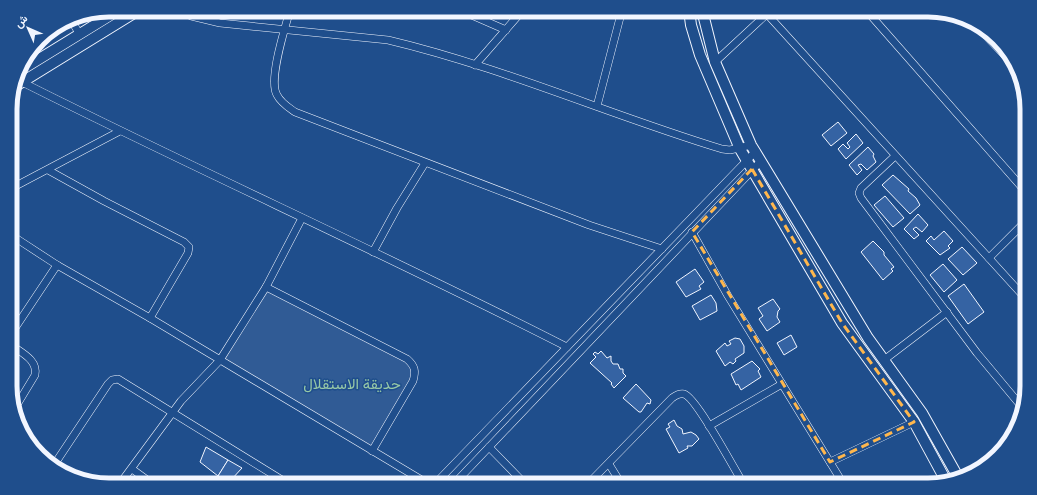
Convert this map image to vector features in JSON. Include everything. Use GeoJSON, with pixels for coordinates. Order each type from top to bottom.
{"type":"FeatureCollection","features":[{"type":"Feature","properties":{"kind":"main road"},"geometry":{"type":"LineString","coordinates":[[28,66],[108,17]]}},
{"type":"Feature","properties":{"kind":"main road"},"geometry":{"type":"LineString","coordinates":[[21,83],[128,17]]}},
{"type":"Feature","properties":{"kind":"main road"},"geometry":{"type":"LineString","coordinates":[[690,17],[700,54],[740,149],[842,323],[914,422],[944,476]]}},
{"type":"Feature","properties":{"kind":"main road"},"geometry":{"type":"LineString","coordinates":[[704,17],[715,62],[753,148],[868,338],[922,413],[956,473]]}},
{"type":"Feature","properties":{"kind":"street"},"geometry":{"type":"LineString","coordinates":[[195,17],[220,23],[388,40],[475,65],[716,147],[730,150],[753,148]]}},
{"type":"Feature","properties":{"kind":"street"},"geometry":{"type":"LineString","coordinates":[[288,17],[276,65],[274,81],[276,94],[284,105],[295,112],[589,225],[662,249]]}},
{"type":"Feature","properties":{"kind":"street"},"geometry":{"type":"LineString","coordinates":[[476,17],[506,30]]}},
{"type":"Feature","properties":{"kind":"street"},"geometry":{"type":"LineString","coordinates":[[475,65],[517,17]]}},
{"type":"Feature","properties":{"kind":"street"},"geometry":{"type":"LineString","coordinates":[[597,106],[620,17]]}},
{"type":"Feature","properties":{"kind":"street"},"geometry":{"type":"LineString","coordinates":[[715,62],[764,17]]}},
{"type":"Feature","properties":{"kind":"street"},"geometry":{"type":"LineString","coordinates":[[773,17],[895,156],[1020,292]]}},
{"type":"Feature","properties":{"kind":"street"},"geometry":{"type":"LineString","coordinates":[[872,17],[1020,185]]}},
{"type":"Feature","properties":{"kind":"street"},"geometry":{"type":"LineString","coordinates":[[74,25],[80,35]]}},
{"type":"Feature","properties":{"kind":"street"},"geometry":{"type":"LineString","coordinates":[[20,86],[454,289],[567,347]]}},
{"type":"Feature","properties":{"kind":"street"},"geometry":{"type":"LineString","coordinates":[[17,186],[120,132]]}},
{"type":"Feature","properties":{"kind":"street"},"geometry":{"type":"LineString","coordinates":[[441,478],[747,160],[753,148]]}},
{"type":"Feature","properties":{"kind":"street"},"geometry":{"type":"LineString","coordinates":[[895,156],[861,188],[859,193],[861,198],[947,312],[1018,402]]}},
{"type":"Feature","properties":{"kind":"street"},"geometry":{"type":"LineString","coordinates":[[459,478],[761,161]]}},
{"type":"Feature","properties":{"kind":"street"},"geometry":{"type":"LineString","coordinates":[[373,252],[397,208],[426,163]]}},
{"type":"Feature","properties":{"kind":"street"},"geometry":{"type":"LineString","coordinates":[[48,170],[104,202],[184,242],[189,247],[188,253],[150,318]]}},
{"type":"Feature","properties":{"kind":"street"},"geometry":{"type":"LineString","coordinates":[[125,478],[173,412],[220,360],[266,287],[302,218]]}},
{"type":"Feature","properties":{"kind":"street"},"geometry":{"type":"LineString","coordinates":[[989,258],[1020,226]]}},
{"type":"Feature","properties":{"kind":"street"},"geometry":{"type":"LineString","coordinates":[[692,232],[728,296],[840,478]]}},
{"type":"Feature","properties":{"kind":"street"},"geometry":{"type":"LineString","coordinates":[[17,240],[418,478]]}},
{"type":"Feature","properties":{"kind":"street"},"geometry":{"type":"LineString","coordinates":[[17,325],[57,265]]}},
{"type":"Feature","properties":{"kind":"street"},"geometry":{"type":"LineString","coordinates":[[266,287],[407,359],[414,365],[416,373],[413,381],[372,451]]}},
{"type":"Feature","properties":{"kind":"street"},"geometry":{"type":"LineString","coordinates":[[884,360],[947,312]]}},
{"type":"Feature","properties":{"kind":"street"},"geometry":{"type":"LineString","coordinates":[[17,349],[31,359],[36,371],[36,376],[19,401]]}},
{"type":"Feature","properties":{"kind":"street"},"geometry":{"type":"LineString","coordinates":[[56,461],[112,380],[118,378],[124,380],[279,478]]}},
{"type":"Feature","properties":{"kind":"street"},"geometry":{"type":"LineString","coordinates":[[709,426],[782,384]]}},
{"type":"Feature","properties":{"kind":"street"},"geometry":{"type":"LineString","coordinates":[[594,478],[672,398],[678,394],[684,394],[690,398],[709,426],[740,478]]}},
{"type":"Feature","properties":{"kind":"street"},"geometry":{"type":"LineString","coordinates":[[830,462],[914,422]]}},
{"type":"Feature","properties":{"kind":"street"},"geometry":{"type":"LineString","coordinates":[[489,446],[519,478]]}},
{"type":"Feature","properties":{"kind":"street"},"geometry":{"type":"LineString","coordinates":[[609,464],[618,478]]}},
{"type":"Feature","properties":{"kind":"street"},"geometry":{"type":"LineString","coordinates":[[132,469],[144,478]]}},
{"type":"Feature","properties":{"kind":"highlighted area"},"geometry":{"type":"Polygon","coordinates":[[[752,169],[842,323],[914,422],[830,462],[692,232],[752,169]]]}},
{"type":"Feature","properties":{"kind":"green space","name":"حديقة الاستقلال"},"geometry":{"type":"Polygon","coordinates":[[[266,287],[407,359],[416,373],[372,451],[222,361],[266,287]]]}},
{"type":"Feature","properties":{"kind":"building"},"geometry":{"type":"Polygon","coordinates":[[[838,122],[847,133],[831,146],[822,135],[838,122]]]}},
{"type":"Feature","properties":{"kind":"building"},"geometry":{"type":"Polygon","coordinates":[[[856,134],[863,143],[846,159],[838,149],[843,144],[848,149],[850,147],[847,143],[856,134]]]}},
{"type":"Feature","properties":{"kind":"building"},"geometry":{"type":"Polygon","coordinates":[[[868,147],[874,154],[873,156],[876,162],[867,170],[861,164],[858,165],[862,170],[857,175],[849,165],[868,147]]]}},
{"type":"Feature","properties":{"kind":"building"},"geometry":{"type":"Polygon","coordinates":[[[893,175],[909,189],[908,191],[916,198],[920,205],[910,214],[882,185],[893,175]]]}},
{"type":"Feature","properties":{"kind":"building"},"geometry":{"type":"Polygon","coordinates":[[[885,196],[904,218],[893,227],[874,205],[885,196]]]}},
{"type":"Feature","properties":{"kind":"building"},"geometry":{"type":"Polygon","coordinates":[[[918,214],[928,225],[922,232],[916,227],[913,229],[919,235],[914,239],[904,229],[918,214]]]}},
{"type":"Feature","properties":{"kind":"building"},"geometry":{"type":"Polygon","coordinates":[[[944,231],[953,241],[948,246],[950,248],[940,255],[926,241],[931,236],[934,240],[944,231]]]}},
{"type":"Feature","properties":{"kind":"building"},"geometry":{"type":"Polygon","coordinates":[[[873,241],[884,252],[884,255],[894,267],[891,269],[893,271],[883,280],[861,252],[873,241]]]}},
{"type":"Feature","properties":{"kind":"building"},"geometry":{"type":"Polygon","coordinates":[[[962,247],[977,263],[963,275],[948,259],[962,247]]]}},
{"type":"Feature","properties":{"kind":"building"},"geometry":{"type":"Polygon","coordinates":[[[943,264],[957,280],[944,292],[930,275],[943,264]]]}},
{"type":"Feature","properties":{"kind":"building"},"geometry":{"type":"Polygon","coordinates":[[[695,269],[704,282],[699,286],[701,289],[686,297],[676,282],[695,269]]]}},
{"type":"Feature","properties":{"kind":"building"},"geometry":{"type":"Polygon","coordinates":[[[964,284],[984,312],[968,324],[948,296],[964,284]]]}},
{"type":"Feature","properties":{"kind":"building"},"geometry":{"type":"Polygon","coordinates":[[[711,295],[716,303],[717,311],[700,320],[692,306],[711,295]]]}},
{"type":"Feature","properties":{"kind":"building"},"geometry":{"type":"Polygon","coordinates":[[[773,299],[780,309],[777,317],[780,322],[767,331],[759,319],[763,316],[758,308],[773,299]]]}},
{"type":"Feature","properties":{"kind":"building"},"geometry":{"type":"Polygon","coordinates":[[[791,335],[797,347],[784,355],[777,343],[791,335]]]}},
{"type":"Feature","properties":{"kind":"building"},"geometry":{"type":"Polygon","coordinates":[[[735,338],[740,339],[744,346],[744,353],[735,359],[736,361],[733,364],[730,362],[725,366],[716,351],[725,343],[727,346],[731,344],[729,341],[735,338]]]}},
{"type":"Feature","properties":{"kind":"building"},"geometry":{"type":"Polygon","coordinates":[[[601,351],[607,358],[611,356],[611,361],[613,364],[618,364],[620,369],[623,369],[623,373],[626,376],[614,388],[611,384],[612,383],[590,363],[596,357],[593,354],[595,352],[598,354],[601,351]]]}},
{"type":"Feature","properties":{"kind":"building"},"geometry":{"type":"Polygon","coordinates":[[[752,361],[760,369],[758,371],[761,377],[741,390],[738,384],[736,385],[731,374],[752,361]]]}},
{"type":"Feature","properties":{"kind":"building"},"geometry":{"type":"Polygon","coordinates":[[[636,384],[651,400],[650,404],[647,403],[641,412],[639,412],[623,398],[636,384]]]}},
{"type":"Feature","properties":{"kind":"building"},"geometry":{"type":"Polygon","coordinates":[[[674,420],[677,426],[682,429],[683,434],[691,432],[699,439],[692,446],[687,446],[688,448],[679,453],[666,429],[670,427],[668,424],[674,420]]]}},
{"type":"Feature","properties":{"kind":"building"},"geometry":{"type":"Polygon","coordinates":[[[206,447],[228,460],[218,476],[200,462],[206,447]]]}},
{"type":"Feature","properties":{"kind":"building"},"geometry":{"type":"Polygon","coordinates":[[[228,460],[242,468],[233,478],[218,476],[228,460]]]}}]}
